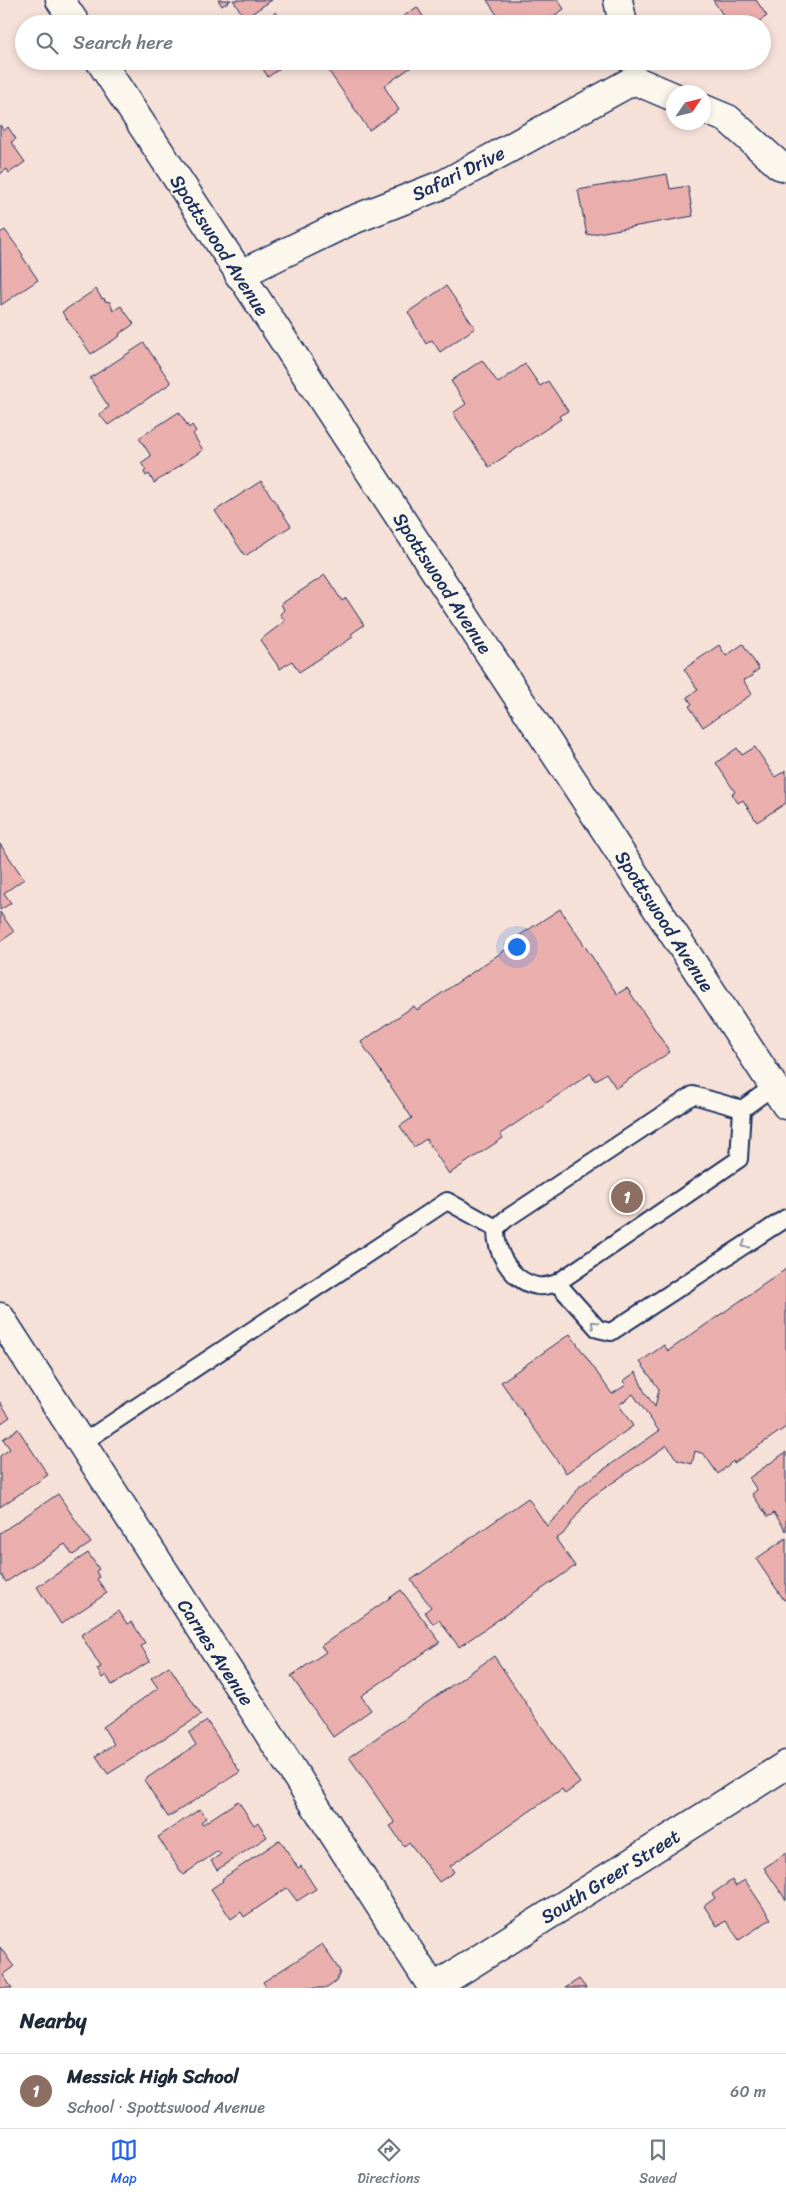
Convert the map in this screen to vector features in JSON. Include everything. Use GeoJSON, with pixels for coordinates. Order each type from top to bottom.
{"type":"FeatureCollection","features":[{"type":"Feature","properties":{"kind":"street"},"geometry":{"type":"LineString","coordinates":[[60,0],[70,15]]}},
{"type":"Feature","properties":{"kind":"street"},"geometry":{"type":"LineString","coordinates":[[618,0],[621,15]]}},
{"type":"Feature","properties":{"kind":"street","name":"Spottswood Avenue"},"geometry":{"type":"LineString","coordinates":[[106,70],[780,1096]]}},
{"type":"Feature","properties":{"kind":"street","name":"Safari Drive"},"geometry":{"type":"LineString","coordinates":[[239,275],[350,221],[444,184],[632,71],[666,92]]}},
{"type":"Feature","properties":{"kind":"street"},"geometry":{"type":"LineString","coordinates":[[711,112],[728,119],[779,165],[786,166]]}},
{"type":"Feature","properties":{"kind":"street","name":"Carnes Avenue"},"geometry":{"type":"LineString","coordinates":[[0,1317],[433,1988]]}},
{"type":"Feature","properties":{"kind":"street","name":"South Greer Street"},"geometry":{"type":"LineString","coordinates":[[433,1988],[786,1765]]}},
{"type":"Feature","properties":{"kind":"lane"},"geometry":{"type":"LineString","coordinates":[[742,1109],[739,1159],[557,1283],[538,1287],[525,1282],[511,1271],[500,1253],[496,1238],[496,1228],[506,1219],[693,1095],[742,1109],[780,1096]]}},
{"type":"Feature","properties":{"kind":"lane"},"geometry":{"type":"LineString","coordinates":[[82,1443],[447,1201],[496,1228]]}},
{"type":"Feature","properties":{"kind":"lane"},"geometry":{"type":"LineString","coordinates":[[557,1283],[598,1329],[612,1332],[786,1218]]}},
{"type":"Feature","properties":{"kind":"building"},"geometry":{"type":"Polygon","coordinates":[[[218,0],[231,0],[222,6],[218,0]]]}},
{"type":"Feature","properties":{"kind":"building"},"geometry":{"type":"Polygon","coordinates":[[[233,0],[272,0],[250,15],[243,15],[233,0]]]}},
{"type":"Feature","properties":{"kind":"building"},"geometry":{"type":"Polygon","coordinates":[[[487,0],[558,0],[564,9],[555,15],[497,15],[487,0]]]}},
{"type":"Feature","properties":{"kind":"building"},"geometry":{"type":"Polygon","coordinates":[[[713,0],[756,0],[766,15],[723,15],[713,0]]]}},
{"type":"Feature","properties":{"kind":"building"},"geometry":{"type":"Polygon","coordinates":[[[417,7],[422,15],[405,15],[417,7]]]}},
{"type":"Feature","properties":{"kind":"building"},"geometry":{"type":"Polygon","coordinates":[[[264,70],[278,70],[268,77],[264,70]]]}},
{"type":"Feature","properties":{"kind":"building"},"geometry":{"type":"Polygon","coordinates":[[[328,70],[407,70],[384,86],[399,110],[369,130],[328,70]]]}},
{"type":"Feature","properties":{"kind":"building"},"geometry":{"type":"Polygon","coordinates":[[[0,125],[4,131],[8,127],[16,139],[11,142],[25,162],[9,173],[7,169],[0,174],[0,125]]]}},
{"type":"Feature","properties":{"kind":"building"},"geometry":{"type":"Polygon","coordinates":[[[667,174],[670,189],[688,186],[693,216],[587,235],[578,190],[667,174]]]}},
{"type":"Feature","properties":{"kind":"building"},"geometry":{"type":"Polygon","coordinates":[[[5,230],[38,280],[1,305],[0,233],[5,230]]]}},
{"type":"Feature","properties":{"kind":"building"},"geometry":{"type":"Polygon","coordinates":[[[446,286],[475,328],[440,352],[432,340],[426,344],[408,312],[446,286]]]}},
{"type":"Feature","properties":{"kind":"building"},"geometry":{"type":"Polygon","coordinates":[[[96,289],[102,299],[104,298],[105,301],[110,302],[113,311],[121,306],[134,324],[119,334],[120,336],[91,354],[62,312],[96,289]]]}},
{"type":"Feature","properties":{"kind":"building"},"geometry":{"type":"Polygon","coordinates":[[[144,343],[171,383],[108,425],[99,414],[109,407],[90,378],[144,343]]]}},
{"type":"Feature","properties":{"kind":"building"},"geometry":{"type":"Polygon","coordinates":[[[482,360],[498,383],[525,364],[540,386],[548,381],[568,411],[559,416],[561,419],[489,467],[453,413],[466,404],[451,381],[482,360]]]}},
{"type":"Feature","properties":{"kind":"building"},"geometry":{"type":"Polygon","coordinates":[[[179,412],[189,428],[192,425],[196,431],[193,434],[203,450],[154,483],[149,474],[146,476],[144,472],[146,470],[141,463],[151,456],[139,438],[179,412]]]}},
{"type":"Feature","properties":{"kind":"building"},"geometry":{"type":"Polygon","coordinates":[[[261,481],[291,526],[245,556],[215,511],[261,481]]]}},
{"type":"Feature","properties":{"kind":"building"},"geometry":{"type":"Polygon","coordinates":[[[325,575],[342,601],[346,598],[364,625],[351,634],[353,637],[299,672],[292,661],[280,669],[260,640],[285,621],[280,614],[284,610],[281,604],[325,575]]]}},
{"type":"Feature","properties":{"kind":"building"},"geometry":{"type":"Polygon","coordinates":[[[743,644],[759,669],[752,674],[753,676],[743,680],[752,694],[703,727],[689,706],[692,704],[687,697],[698,690],[684,669],[719,645],[726,656],[743,644]]]}},
{"type":"Feature","properties":{"kind":"building"},"geometry":{"type":"Polygon","coordinates":[[[755,747],[775,777],[786,770],[786,803],[757,822],[743,800],[738,803],[732,794],[735,792],[716,763],[737,748],[742,755],[755,747]]]}},
{"type":"Feature","properties":{"kind":"building"},"geometry":{"type":"Polygon","coordinates":[[[0,844],[24,879],[4,893],[11,903],[0,910],[0,844]]]}},
{"type":"Feature","properties":{"kind":"building"},"geometry":{"type":"Polygon","coordinates":[[[560,909],[617,994],[627,988],[670,1052],[616,1088],[606,1073],[595,1081],[591,1073],[500,1134],[503,1138],[449,1174],[426,1139],[414,1147],[400,1126],[412,1118],[361,1042],[414,1006],[417,1010],[508,948],[505,945],[560,909]]]}},
{"type":"Feature","properties":{"kind":"building"},"geometry":{"type":"Polygon","coordinates":[[[0,912],[14,932],[0,942],[0,912]]]}},
{"type":"Feature","properties":{"kind":"building"},"geometry":{"type":"Polygon","coordinates":[[[786,1269],[786,1427],[734,1463],[733,1461],[718,1474],[704,1454],[695,1451],[692,1464],[677,1460],[667,1445],[589,1499],[563,1534],[556,1539],[575,1566],[459,1647],[439,1620],[433,1624],[425,1612],[431,1607],[411,1580],[528,1498],[547,1526],[564,1509],[580,1486],[659,1431],[633,1394],[619,1405],[633,1426],[566,1473],[501,1382],[570,1334],[612,1394],[626,1385],[623,1381],[636,1372],[644,1391],[655,1407],[659,1389],[640,1362],[664,1345],[668,1351],[786,1269]]]}},
{"type":"Feature","properties":{"kind":"building"},"geometry":{"type":"Polygon","coordinates":[[[0,1402],[10,1417],[0,1424],[0,1402]]]}},
{"type":"Feature","properties":{"kind":"building"},"geometry":{"type":"Polygon","coordinates":[[[18,1429],[48,1475],[0,1507],[0,1456],[10,1449],[3,1439],[18,1429]]]}},
{"type":"Feature","properties":{"kind":"building"},"geometry":{"type":"Polygon","coordinates":[[[786,1452],[786,1531],[774,1513],[768,1517],[752,1494],[757,1490],[749,1478],[786,1452]]]}},
{"type":"Feature","properties":{"kind":"building"},"geometry":{"type":"Polygon","coordinates":[[[58,1494],[91,1543],[73,1555],[65,1544],[6,1582],[0,1573],[0,1533],[58,1494]]]}},
{"type":"Feature","properties":{"kind":"building"},"geometry":{"type":"Polygon","coordinates":[[[786,1538],[786,1599],[784,1600],[756,1559],[786,1538]]]}},
{"type":"Feature","properties":{"kind":"building"},"geometry":{"type":"Polygon","coordinates":[[[88,1553],[99,1569],[96,1571],[99,1577],[97,1579],[107,1593],[61,1624],[37,1587],[88,1553]]]}},
{"type":"Feature","properties":{"kind":"building"},"geometry":{"type":"Polygon","coordinates":[[[401,1590],[440,1642],[361,1696],[371,1710],[333,1737],[291,1676],[326,1652],[321,1646],[401,1590]]]}},
{"type":"Feature","properties":{"kind":"building"},"geometry":{"type":"Polygon","coordinates":[[[119,1611],[127,1624],[132,1622],[145,1643],[141,1646],[150,1661],[112,1685],[106,1675],[102,1678],[97,1669],[101,1667],[81,1635],[119,1611]]]}},
{"type":"Feature","properties":{"kind":"building"},"geometry":{"type":"Polygon","coordinates":[[[494,1656],[580,1783],[565,1794],[562,1789],[450,1866],[454,1872],[439,1882],[409,1842],[404,1846],[390,1826],[395,1823],[349,1757],[494,1656]]]}},
{"type":"Feature","properties":{"kind":"building"},"geometry":{"type":"Polygon","coordinates":[[[169,1666],[201,1715],[108,1774],[96,1756],[114,1744],[103,1727],[158,1688],[151,1678],[169,1666]]]}},
{"type":"Feature","properties":{"kind":"building"},"geometry":{"type":"Polygon","coordinates":[[[207,1721],[240,1772],[168,1817],[144,1780],[196,1745],[189,1733],[207,1721]]]}},
{"type":"Feature","properties":{"kind":"building"},"geometry":{"type":"Polygon","coordinates":[[[238,1801],[254,1825],[258,1822],[267,1837],[217,1870],[211,1861],[221,1854],[218,1851],[183,1875],[158,1837],[200,1809],[206,1818],[201,1822],[203,1824],[238,1801]]]}},
{"type":"Feature","properties":{"kind":"building"},"geometry":{"type":"Polygon","coordinates":[[[280,1840],[298,1868],[301,1866],[316,1889],[297,1901],[287,1888],[244,1917],[241,1912],[231,1919],[211,1889],[223,1881],[222,1879],[280,1840]]]}},
{"type":"Feature","properties":{"kind":"building"},"geometry":{"type":"Polygon","coordinates":[[[786,1853],[786,1900],[764,1868],[786,1853]]]}},
{"type":"Feature","properties":{"kind":"building"},"geometry":{"type":"Polygon","coordinates":[[[732,1880],[735,1886],[745,1880],[771,1919],[739,1940],[726,1921],[717,1926],[704,1906],[715,1898],[712,1894],[732,1880]]]}},
{"type":"Feature","properties":{"kind":"building"},"geometry":{"type":"Polygon","coordinates":[[[322,1944],[340,1971],[337,1981],[327,1988],[267,1988],[263,1982],[322,1944]]]}},
{"type":"Feature","properties":{"kind":"building"},"geometry":{"type":"Polygon","coordinates":[[[0,1947],[14,1967],[3,1975],[12,1988],[0,1988],[0,1947]]]}},
{"type":"Feature","properties":{"kind":"building"},"geometry":{"type":"Polygon","coordinates":[[[579,1979],[586,1988],[565,1988],[579,1979]]]}},
{"type":"Feature","properties":{"kind":"place","name":"Messick High School"},"geometry":{"type":"Point","coordinates":[627,1197]}}]}
